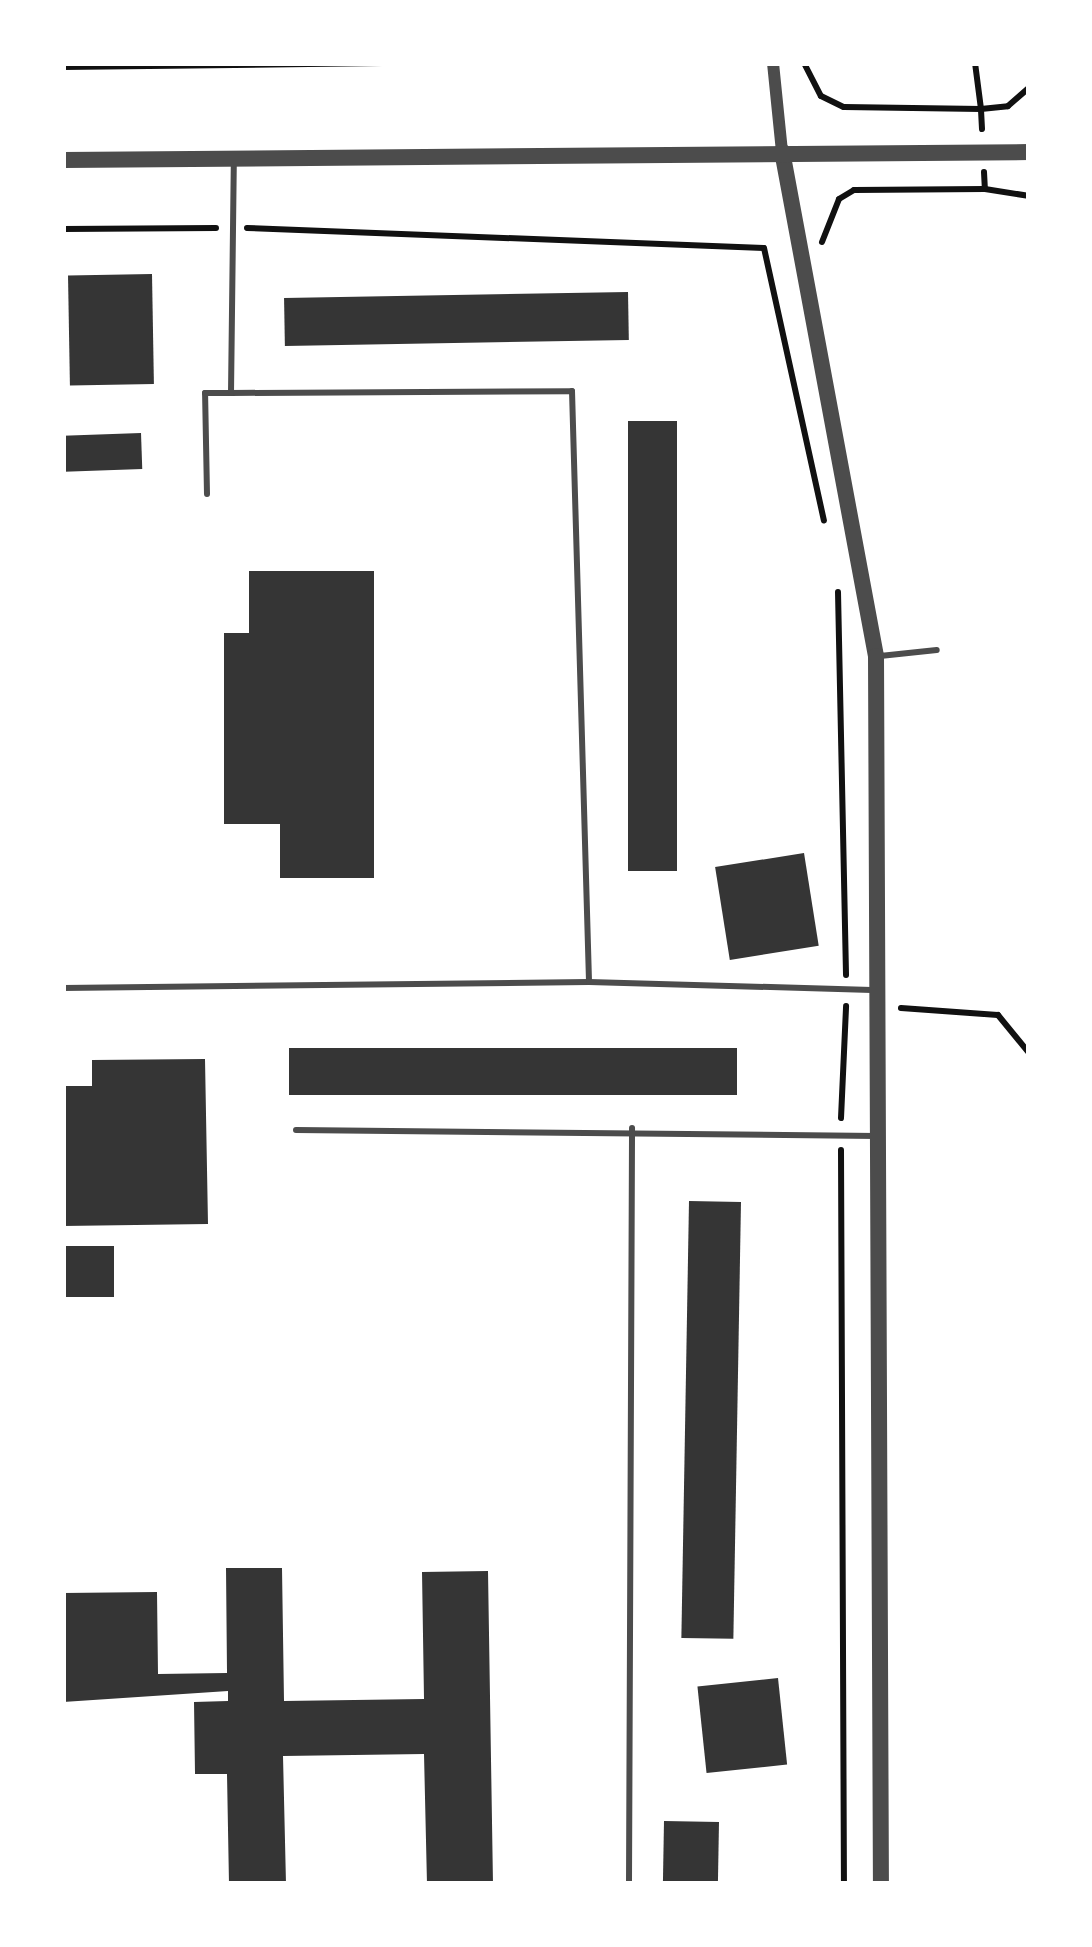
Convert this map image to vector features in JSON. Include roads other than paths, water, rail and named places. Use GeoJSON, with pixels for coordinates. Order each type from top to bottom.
{"type":"FeatureCollection","features":[{"type":"Feature","properties":{"kind":"street"},"geometry":{"type":"LineString","coordinates":[[772,63],[782,152],[805,244],[876,656],[882,998],[881,1884]]}},
{"type":"Feature","properties":{"kind":"street"},"geometry":{"type":"LineString","coordinates":[[63,160],[1029,152]]}},
{"type":"Feature","properties":{"kind":"lane"},"geometry":{"type":"LineString","coordinates":[[231,393],[234,162]]}},
{"type":"Feature","properties":{"kind":"lane"},"geometry":{"type":"LineString","coordinates":[[207,494],[205,393],[572,391],[589,982]]}},
{"type":"Feature","properties":{"kind":"lane"},"geometry":{"type":"LineString","coordinates":[[876,656],[937,650]]}},
{"type":"Feature","properties":{"kind":"lane"},"geometry":{"type":"LineString","coordinates":[[63,988],[589,982],[846,992],[882,998]]}},
{"type":"Feature","properties":{"kind":"lane"},"geometry":{"type":"LineString","coordinates":[[629,1884],[632,1128]]}},
{"type":"Feature","properties":{"kind":"lane"},"geometry":{"type":"LineString","coordinates":[[296,1130],[632,1128],[880,1136]]}}]}
